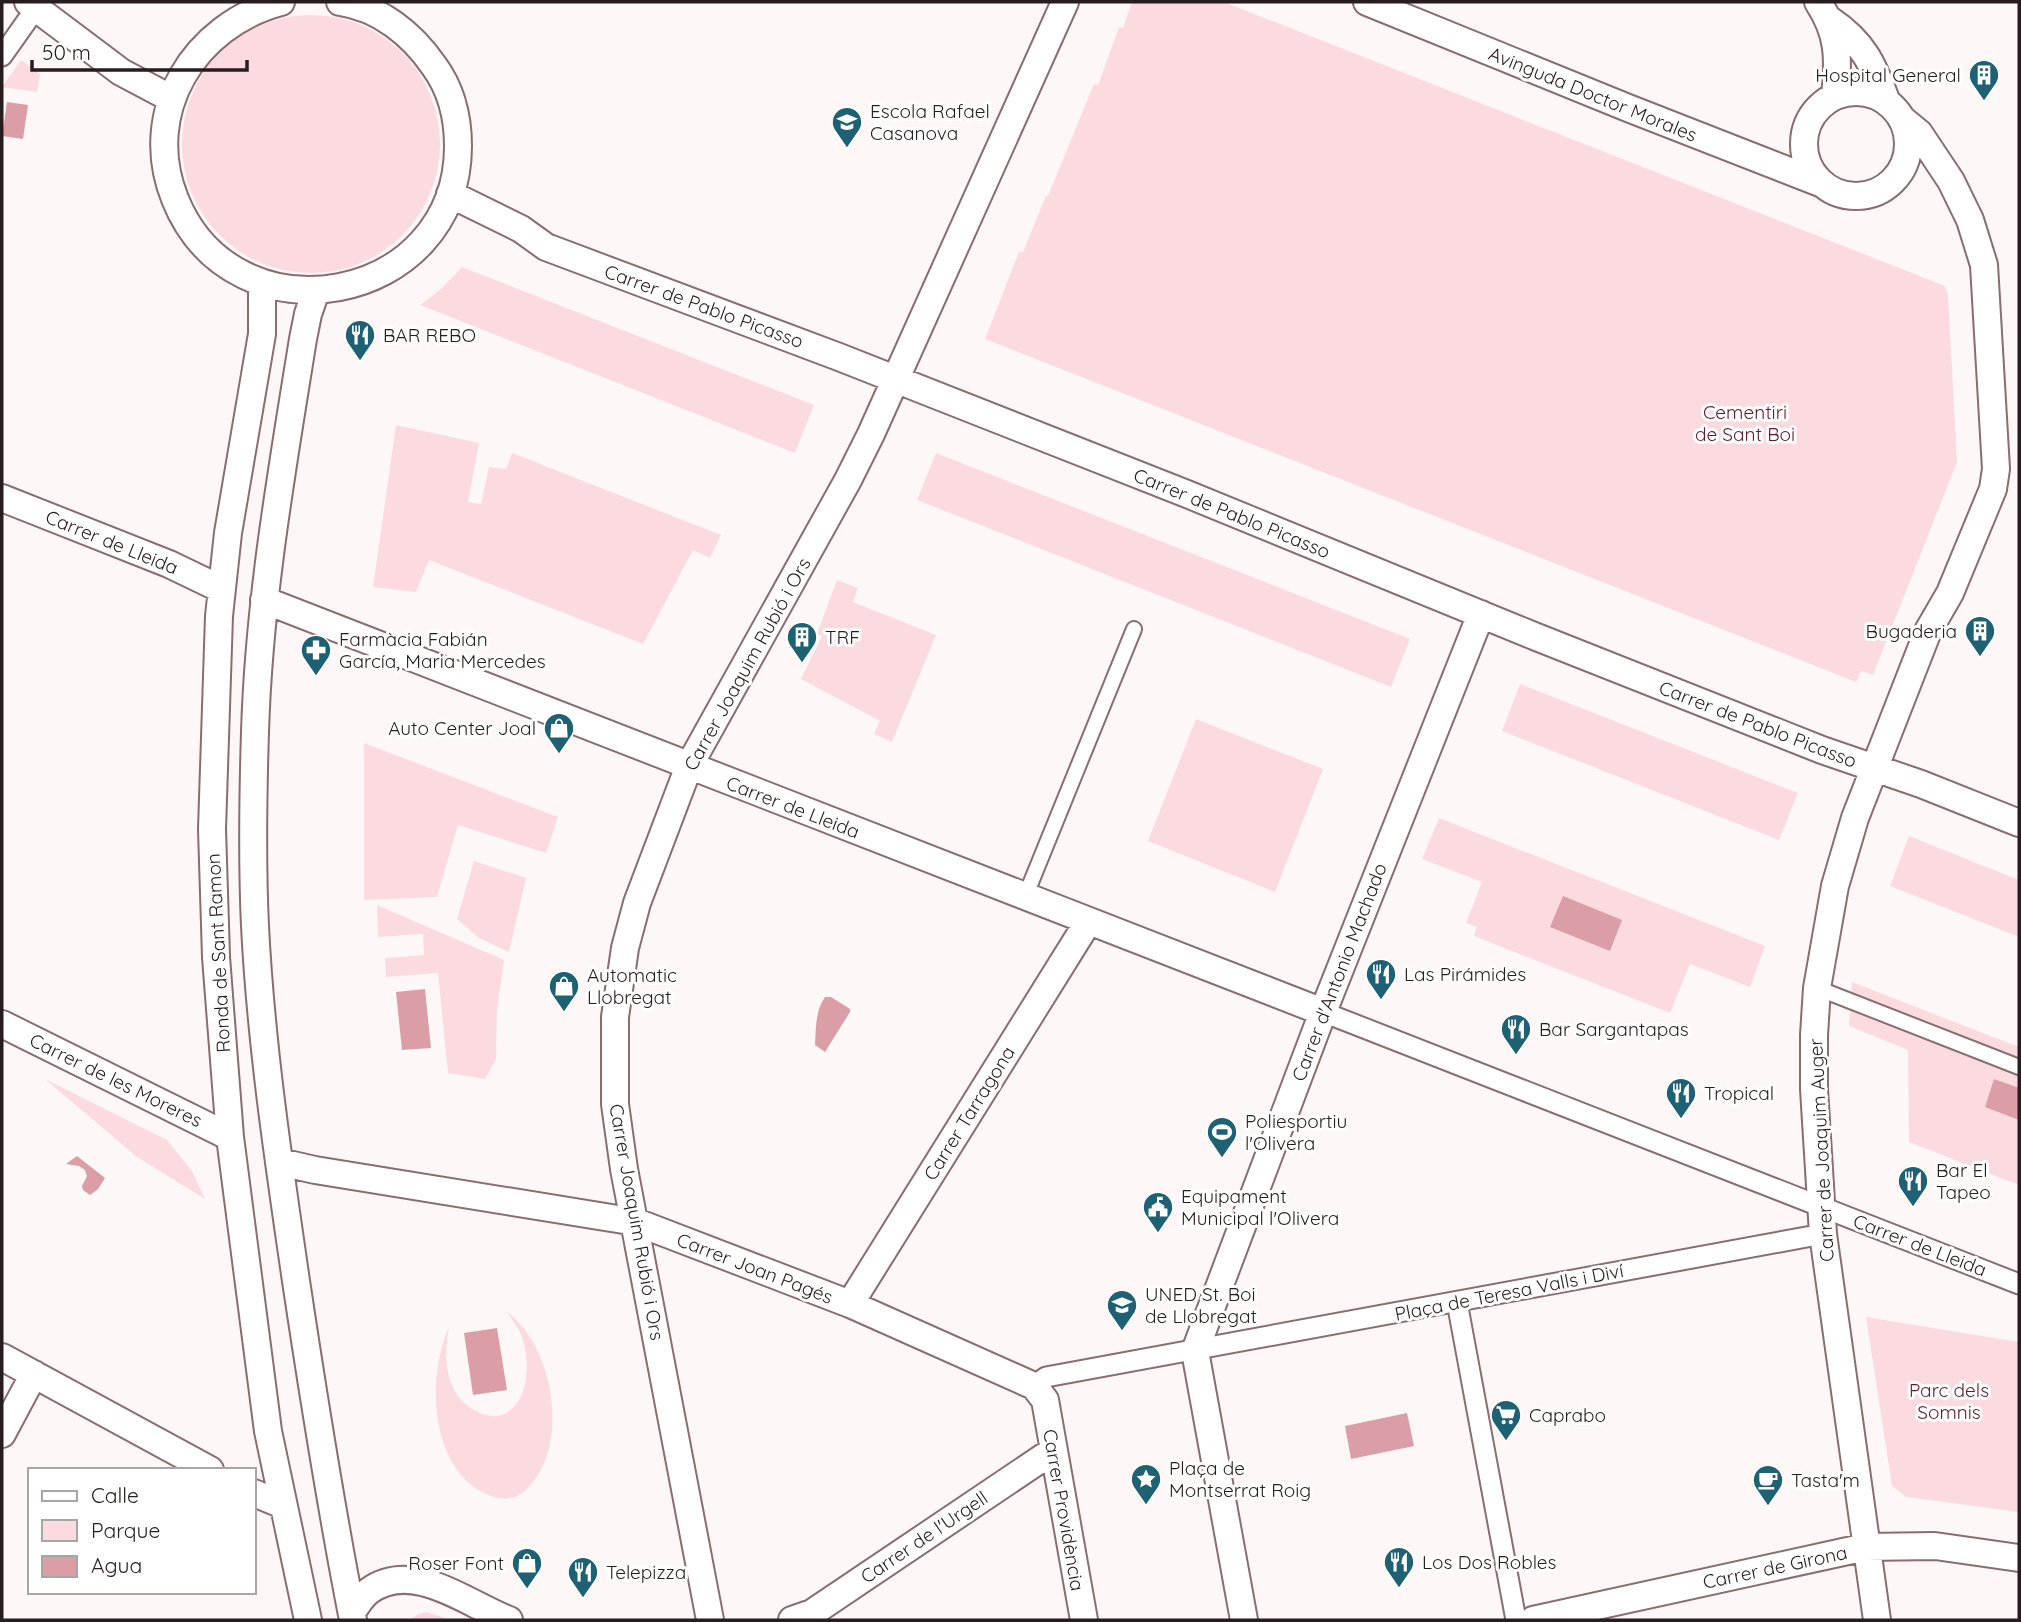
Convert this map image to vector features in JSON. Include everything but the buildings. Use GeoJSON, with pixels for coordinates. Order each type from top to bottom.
{"type":"FeatureCollection","features":[{"type":"Feature","properties":{"kind":"street"},"geometry":{"type":"LineString","coordinates":[[280,2],[244,15],[213,36],[188,65],[172,99],[165,139],[165,160],[175,200],[196,235],[210,251],[226,264],[262,283],[289,290],[316,291],[333,290],[359,283],[398,264],[434,226],[450,194],[457,167],[458,138],[454,110],[444,83],[429,58],[410,37],[387,20],[345,2]]}},
{"type":"Feature","properties":{"kind":"street","name":"Carrer Joaquim Rubió i Ors"},"geometry":{"type":"LineString","coordinates":[[710,1620],[624,1169],[615,1104],[615,1017],[629,927],[690,766],[848,480],[896,380],[1065,2]]}},
{"type":"Feature","properties":{"kind":"street","name":"Avinguda Doctor Morales"},"geometry":{"type":"LineString","coordinates":[[1367,2],[1820,183]]}},
{"type":"Feature","properties":{"kind":"street"},"geometry":{"type":"LineString","coordinates":[[2,56],[32,5],[121,72],[172,99]]}},
{"type":"Feature","properties":{"kind":"street"},"geometry":{"type":"LineString","coordinates":[[1824,11],[1837,47],[1835,96]]}},
{"type":"Feature","properties":{"kind":"street"},"geometry":{"type":"LineString","coordinates":[[1824,11],[1850,33],[1868,57],[1908,135],[1908,151],[1904,166],[1894,180],[1881,190],[1866,196],[1834,192],[1820,183],[1806,161],[1804,135],[1809,119],[1820,105],[1835,96],[1856,91],[1866,92],[1894,110]]}},
{"type":"Feature","properties":{"kind":"street","name":"Carrer de Joaquim Auger"},"geometry":{"type":"LineString","coordinates":[[1877,1620],[1823,1234],[1814,1088],[1817,988],[1835,886],[1855,818],[1928,631],[1950,593],[1993,489],[1996,469],[1984,265],[1970,220],[1951,181],[1919,133],[1894,110]]}},
{"type":"Feature","properties":{"kind":"street","name":"Carrer de Pablo Picasso"},"geometry":{"type":"LineString","coordinates":[[450,194],[521,229],[546,247],[896,380],[1722,710],[2019,823]]}},
{"type":"Feature","properties":{"kind":"street","name":"Ronda de Sant Ramon"},"geometry":{"type":"LineString","coordinates":[[262,283],[262,334],[221,589],[215,679],[212,829],[216,957],[230,1137],[268,1431],[308,1620]]}},
{"type":"Feature","properties":{"kind":"street","name":"Ronda de Sant Ramon"},"geometry":{"type":"LineString","coordinates":[[316,291],[303,339],[269,551],[264,600],[255,743],[255,927],[280,1162],[318,1425],[352,1616]]}},
{"type":"Feature","properties":{"kind":"street","name":"Carrer de Lleida"},"geometry":{"type":"LineString","coordinates":[[2,498],[169,564],[221,589]]}},
{"type":"Feature","properties":{"kind":"street","name":"Carrer de Lleida"},"geometry":{"type":"LineString","coordinates":[[264,600],[1323,1012]]}},
{"type":"Feature","properties":{"kind":"street","name":"Carrer d'Antonio Machado"},"geometry":{"type":"LineString","coordinates":[[1195,1351],[1323,1012],[1481,614]]}},
{"type":"Feature","properties":{"kind":"street","name":"Carrer Tarragona"},"geometry":{"type":"LineString","coordinates":[[849,1304],[1088,922]]}},
{"type":"Feature","properties":{"kind":"street"},"geometry":{"type":"LineString","coordinates":[[1323,1012],[1821,1206]]}},
{"type":"Feature","properties":{"kind":"street","name":"Carrer de les Moreres"},"geometry":{"type":"LineString","coordinates":[[2,1024],[230,1137]]}},
{"type":"Feature","properties":{"kind":"street","name":"Carrer Joan Pagés"},"geometry":{"type":"LineString","coordinates":[[280,1162],[636,1222],[849,1304],[1039,1393]]}},
{"type":"Feature","properties":{"kind":"street","name":"Carrer de Lleida"},"geometry":{"type":"LineString","coordinates":[[1821,1206],[2019,1284]]}},
{"type":"Feature","properties":{"kind":"street","name":"Plaça de Teresa Valls i Diví"},"geometry":{"type":"LineString","coordinates":[[1195,1351],[1823,1234]]}},
{"type":"Feature","properties":{"kind":"street"},"geometry":{"type":"LineString","coordinates":[[1458,1302],[1516,1620]]}},
{"type":"Feature","properties":{"kind":"street"},"geometry":{"type":"LineString","coordinates":[[1039,1393],[1046,1377],[1195,1351],[1244,1620]]}},
{"type":"Feature","properties":{"kind":"street"},"geometry":{"type":"LineString","coordinates":[[2,1357],[206,1468]]}},
{"type":"Feature","properties":{"kind":"street"},"geometry":{"type":"LineString","coordinates":[[2,1434],[34,1374]]}},
{"type":"Feature","properties":{"kind":"street","name":"Carrer Providència"},"geometry":{"type":"LineString","coordinates":[[1039,1393],[1054,1450],[1084,1620]]}},
{"type":"Feature","properties":{"kind":"street","name":"Carrer de l'Urgell"},"geometry":{"type":"LineString","coordinates":[[792,1620],[813,1613],[1054,1450]]}},
{"type":"Feature","properties":{"kind":"street"},"geometry":{"type":"LineString","coordinates":[[256,1494],[283,1505]]}},
{"type":"Feature","properties":{"kind":"street","name":"Carrer de Girona"},"geometry":{"type":"LineString","coordinates":[[1533,1620],[1866,1547],[1935,1546],[2019,1558]]}},
{"type":"Feature","properties":{"kind":"street"},"geometry":{"type":"LineString","coordinates":[[352,1616],[367,1592],[385,1582],[413,1579],[509,1620]]}},
{"type":"Feature","properties":{"kind":"lane"},"geometry":{"type":"LineString","coordinates":[[1025,897],[1134,629]]}},
{"type":"Feature","properties":{"kind":"lane"},"geometry":{"type":"LineString","coordinates":[[1817,988],[2019,1067]]}},
{"type":"Feature","properties":{"kind":"green space","name":"Cementiri de Sant Boi"},"geometry":{"type":"Polygon","coordinates":[[[1132,2],[1224,2],[1945,286],[1948,295],[1957,462],[1873,675],[1861,671],[1856,682],[985,339],[1019,252],[1023,252],[1094,84],[1098,85],[1119,27],[1123,28],[1132,2]]]}},
{"type":"Feature","properties":{"kind":"green space"},"geometry":{"type":"Polygon","coordinates":[[[298,15],[324,15],[349,20],[372,30],[393,44],[411,62],[425,83],[435,106],[440,144],[435,182],[425,205],[411,226],[393,244],[372,258],[349,268],[324,273],[298,273],[273,268],[250,258],[229,244],[211,226],[197,205],[187,182],[182,157],[182,131],[187,106],[197,83],[211,62],[229,44],[250,30],[273,20],[298,15]]]}},
{"type":"Feature","properties":{"kind":"green space"},"geometry":{"type":"Polygon","coordinates":[[[21,60],[40,74],[37,92],[2,87],[21,60]]]}},
{"type":"Feature","properties":{"kind":"green space"},"geometry":{"type":"Polygon","coordinates":[[[462,267],[814,405],[795,453],[420,305],[441,289],[462,267]]]}},
{"type":"Feature","properties":{"kind":"green space"},"geometry":{"type":"Polygon","coordinates":[[[396,425],[479,443],[468,502],[481,504],[489,467],[506,469],[512,453],[721,535],[710,558],[693,550],[643,644],[429,560],[416,592],[373,587],[396,425]]]}},
{"type":"Feature","properties":{"kind":"green space"},"geometry":{"type":"Polygon","coordinates":[[[936,453],[1410,639],[1391,687],[917,500],[936,453]]]}},
{"type":"Feature","properties":{"kind":"green space"},"geometry":{"type":"Polygon","coordinates":[[[837,580],[858,588],[853,602],[936,635],[892,742],[874,734],[880,721],[801,679],[822,636],[817,634],[837,580]]]}},
{"type":"Feature","properties":{"kind":"green space"},"geometry":{"type":"Polygon","coordinates":[[[1520,684],[1798,793],[1779,840],[1502,731],[1520,684]]]}},
{"type":"Feature","properties":{"kind":"green space"},"geometry":{"type":"Polygon","coordinates":[[[1196,719],[1323,769],[1275,892],[1148,841],[1196,719]]]}},
{"type":"Feature","properties":{"kind":"green space"},"geometry":{"type":"Polygon","coordinates":[[[364,743],[558,817],[546,853],[458,825],[437,897],[364,900],[364,743]]]}},
{"type":"Feature","properties":{"kind":"green space"},"geometry":{"type":"Polygon","coordinates":[[[1439,818],[1765,946],[1750,987],[1690,964],[1670,1013],[1474,936],[1477,927],[1466,923],[1482,882],[1422,859],[1439,818]]]}},
{"type":"Feature","properties":{"kind":"green space"},"geometry":{"type":"Polygon","coordinates":[[[1909,836],[2019,880],[2019,937],[1890,886],[1909,836]]]}},
{"type":"Feature","properties":{"kind":"green space"},"geometry":{"type":"Polygon","coordinates":[[[474,861],[526,878],[509,952],[479,938],[457,919],[474,861]]]}},
{"type":"Feature","properties":{"kind":"green space"},"geometry":{"type":"Polygon","coordinates":[[[377,905],[504,960],[497,1010],[496,1059],[485,1079],[448,1073],[438,973],[386,977],[385,958],[424,955],[423,934],[378,937],[377,905]]]}},
{"type":"Feature","properties":{"kind":"green space"},"geometry":{"type":"Polygon","coordinates":[[[1852,982],[2019,1047],[2019,1185],[1909,1142],[1908,1050],[1849,1026],[1852,982]]]}},
{"type":"Feature","properties":{"kind":"green space"},"geometry":{"type":"Polygon","coordinates":[[[45,1079],[167,1140],[192,1171],[205,1199],[137,1157],[45,1079]]]}},
{"type":"Feature","properties":{"kind":"green space"},"geometry":{"type":"Polygon","coordinates":[[[507,1312],[522,1326],[535,1345],[550,1390],[552,1414],[546,1459],[536,1478],[520,1495],[503,1499],[482,1492],[464,1479],[451,1461],[442,1440],[436,1393],[437,1369],[449,1327],[447,1364],[453,1387],[459,1397],[467,1405],[487,1415],[501,1415],[512,1409],[523,1392],[527,1371],[522,1336],[507,1312]]]}},
{"type":"Feature","properties":{"kind":"green space","name":"Parc dels Somnis"},"geometry":{"type":"Polygon","coordinates":[[[1866,1317],[2019,1342],[2019,1512],[1906,1497],[1892,1486],[1866,1317]]]}},
{"type":"Feature","properties":{"kind":"green space"},"geometry":{"type":"Polygon","coordinates":[[[427,1612],[450,1620],[409,1620],[427,1612]]]}},
{"type":"Feature","properties":{"kind":"water"},"geometry":{"type":"Polygon","coordinates":[[[7,102],[28,105],[23,139],[2,136],[7,102]]]}},
{"type":"Feature","properties":{"kind":"water"},"geometry":{"type":"Polygon","coordinates":[[[1563,896],[1622,920],[1610,951],[1550,927],[1563,896]]]}},
{"type":"Feature","properties":{"kind":"water"},"geometry":{"type":"Polygon","coordinates":[[[425,989],[431,1048],[402,1050],[396,992],[425,989]]]}},
{"type":"Feature","properties":{"kind":"water"},"geometry":{"type":"Polygon","coordinates":[[[825,997],[831,997],[850,1009],[850,1012],[825,1052],[815,1045],[818,1014],[825,997]]]}},
{"type":"Feature","properties":{"kind":"water"},"geometry":{"type":"Polygon","coordinates":[[[1994,1079],[2019,1088],[2019,1120],[1985,1107],[1994,1079]]]}},
{"type":"Feature","properties":{"kind":"water"},"geometry":{"type":"Polygon","coordinates":[[[77,1156],[105,1178],[90,1195],[82,1186],[87,1176],[85,1170],[66,1164],[77,1156]]]}},
{"type":"Feature","properties":{"kind":"water"},"geometry":{"type":"Polygon","coordinates":[[[497,1328],[507,1390],[473,1395],[464,1333],[497,1328]]]}},
{"type":"Feature","properties":{"kind":"water"},"geometry":{"type":"Polygon","coordinates":[[[1407,1413],[1414,1446],[1351,1459],[1345,1426],[1407,1413]]]}},
{"type":"Feature","properties":{"kind":"place","name":"Hospital General"},"geometry":{"type":"Point","coordinates":[1984,102]}},
{"type":"Feature","properties":{"kind":"place","name":"Escola Rafael Casanova"},"geometry":{"type":"Point","coordinates":[847,149]}},
{"type":"Feature","properties":{"kind":"place","name":"BAR REBO"},"geometry":{"type":"Point","coordinates":[360,362]}},
{"type":"Feature","properties":{"kind":"place","name":"Bugaderia"},"geometry":{"type":"Point","coordinates":[1980,658]}},
{"type":"Feature","properties":{"kind":"place","name":"TRF"},"geometry":{"type":"Point","coordinates":[802,664]}},
{"type":"Feature","properties":{"kind":"place","name":"Farmàcia Fabián García, Maria Mercedes"},"geometry":{"type":"Point","coordinates":[316,677]}},
{"type":"Feature","properties":{"kind":"place","name":"Auto Center Joal"},"geometry":{"type":"Point","coordinates":[559,755]}},
{"type":"Feature","properties":{"kind":"place","name":"Las Pirámides"},"geometry":{"type":"Point","coordinates":[1381,1001]}},
{"type":"Feature","properties":{"kind":"place","name":"Automatic Llobregat"},"geometry":{"type":"Point","coordinates":[564,1013]}},
{"type":"Feature","properties":{"kind":"place","name":"Bar Sargantapas"},"geometry":{"type":"Point","coordinates":[1516,1056]}},
{"type":"Feature","properties":{"kind":"place","name":"Tropical"},"geometry":{"type":"Point","coordinates":[1681,1120]}},
{"type":"Feature","properties":{"kind":"place","name":"Poliesportiu l'Olivera"},"geometry":{"type":"Point","coordinates":[1222,1159]}},
{"type":"Feature","properties":{"kind":"place","name":"Bar El Tapeo"},"geometry":{"type":"Point","coordinates":[1913,1208]}},
{"type":"Feature","properties":{"kind":"place","name":"Equipament Municipal l'Olivera"},"geometry":{"type":"Point","coordinates":[1158,1234]}},
{"type":"Feature","properties":{"kind":"place","name":"UNED St. Boi de Llobregat"},"geometry":{"type":"Point","coordinates":[1122,1332]}},
{"type":"Feature","properties":{"kind":"place","name":"Caprabo"},"geometry":{"type":"Point","coordinates":[1506,1442]}},
{"type":"Feature","properties":{"kind":"place","name":"Plaça de Montserrat Roig"},"geometry":{"type":"Point","coordinates":[1146,1506]}},
{"type":"Feature","properties":{"kind":"place","name":"Tasta'm"},"geometry":{"type":"Point","coordinates":[1768,1507]}},
{"type":"Feature","properties":{"kind":"place","name":"Los Dos Robles"},"geometry":{"type":"Point","coordinates":[1399,1589]}},
{"type":"Feature","properties":{"kind":"place","name":"Roser Font"},"geometry":{"type":"Point","coordinates":[527,1590]}},
{"type":"Feature","properties":{"kind":"place","name":"Telepizza"},"geometry":{"type":"Point","coordinates":[583,1599]}}]}
